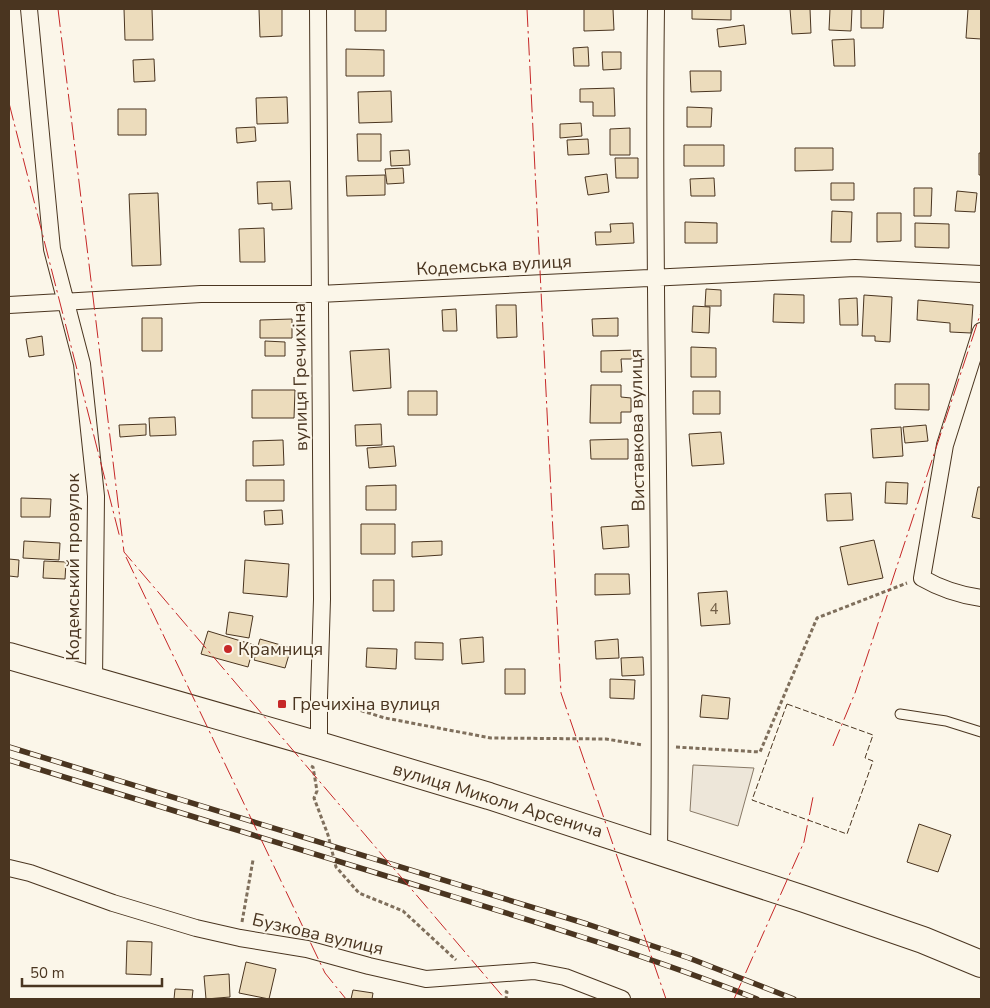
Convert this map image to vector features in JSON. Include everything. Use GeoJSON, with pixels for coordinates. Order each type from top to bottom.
{"type":"FeatureCollection","features":[{"type":"Feature","properties":{"kind":"main road","name":"вулиця Миколи Арсенича"},"geometry":{"type":"LineString","coordinates":[[9,656],[94,680],[312,754],[489,796],[914,937],[981,964]]}},
{"type":"Feature","properties":{"kind":"street","name":"Кодемський провулок"},"geometry":{"type":"LineString","coordinates":[[29,9],[52,249],[82,364],[96,496],[94,680]]}},
{"type":"Feature","properties":{"kind":"street","name":"вулиця Гречихіна"},"geometry":{"type":"LineString","coordinates":[[312,754],[318,698],[322,598],[318,9]]}},
{"type":"Feature","properties":{"kind":"street","name":"Виставкова вулиця"},"geometry":{"type":"LineString","coordinates":[[656,9],[654,152],[660,738],[659,851]]}},
{"type":"Feature","properties":{"kind":"street","name":"Кодемська вулиця"},"geometry":{"type":"LineString","coordinates":[[9,305],[201,294],[319,294],[855,268],[981,274]]}},
{"type":"Feature","properties":{"kind":"street"},"geometry":{"type":"LineString","coordinates":[[981,331],[945,444],[922,578],[938,588],[981,598]]}},
{"type":"Feature","properties":{"kind":"street","name":"Бузкова вулиця"},"geometry":{"type":"LineString","coordinates":[[9,868],[30,873],[113,903],[196,928],[240,938],[307,948],[369,966],[426,979],[534,971],[565,977],[622,999]]}},
{"type":"Feature","properties":{"kind":"lane"},"geometry":{"type":"LineString","coordinates":[[900,714],[946,721],[981,732]]}},
{"type":"Feature","properties":{"kind":"path"},"geometry":{"type":"LineString","coordinates":[[312,754],[317,791],[314,798],[328,835],[336,867],[359,893],[403,910],[473,975],[507,992],[506,999]]}},
{"type":"Feature","properties":{"kind":"path"},"geometry":{"type":"LineString","coordinates":[[240,938],[245,896],[253,860]]}},
{"type":"Feature","properties":{"kind":"shaded area"},"geometry":{"type":"Polygon","coordinates":[[[693,765],[754,768],[738,826],[690,811],[693,765]]]}},
{"type":"Feature","properties":{"kind":"building"},"geometry":{"type":"Polygon","coordinates":[[[124,9],[152,9],[153,40],[125,40],[124,9]]]}},
{"type":"Feature","properties":{"kind":"building"},"geometry":{"type":"Polygon","coordinates":[[[259,9],[282,9],[282,36],[260,37],[259,9]]]}},
{"type":"Feature","properties":{"kind":"building"},"geometry":{"type":"Polygon","coordinates":[[[355,9],[386,9],[386,31],[355,31],[355,9]]]}},
{"type":"Feature","properties":{"kind":"building"},"geometry":{"type":"Polygon","coordinates":[[[584,9],[613,9],[614,30],[584,31],[584,9]]]}},
{"type":"Feature","properties":{"kind":"building"},"geometry":{"type":"Polygon","coordinates":[[[692,9],[731,9],[731,20],[692,19],[692,9]]]}},
{"type":"Feature","properties":{"kind":"building"},"geometry":{"type":"Polygon","coordinates":[[[790,9],[810,9],[811,33],[792,34],[790,9]]]}},
{"type":"Feature","properties":{"kind":"building"},"geometry":{"type":"Polygon","coordinates":[[[830,9],[852,9],[851,31],[829,30],[830,9]]]}},
{"type":"Feature","properties":{"kind":"building"},"geometry":{"type":"Polygon","coordinates":[[[861,9],[884,9],[883,28],[861,28],[861,9]]]}},
{"type":"Feature","properties":{"kind":"building"},"geometry":{"type":"Polygon","coordinates":[[[968,9],[981,9],[981,39],[966,38],[968,9]]]}},
{"type":"Feature","properties":{"kind":"building"},"geometry":{"type":"Polygon","coordinates":[[[744,25],[746,44],[719,47],[717,29],[744,25]]]}},
{"type":"Feature","properties":{"kind":"building"},"geometry":{"type":"Polygon","coordinates":[[[854,39],[855,66],[834,66],[832,40],[854,39]]]}},
{"type":"Feature","properties":{"kind":"building"},"geometry":{"type":"Polygon","coordinates":[[[588,47],[589,66],[574,66],[573,48],[588,47]]]}},
{"type":"Feature","properties":{"kind":"building"},"geometry":{"type":"Polygon","coordinates":[[[346,49],[384,50],[384,76],[346,76],[346,49]]]}},
{"type":"Feature","properties":{"kind":"building"},"geometry":{"type":"Polygon","coordinates":[[[602,52],[621,52],[621,69],[603,70],[602,52]]]}},
{"type":"Feature","properties":{"kind":"building"},"geometry":{"type":"Polygon","coordinates":[[[154,59],[155,81],[134,82],[133,60],[154,59]]]}},
{"type":"Feature","properties":{"kind":"building"},"geometry":{"type":"Polygon","coordinates":[[[690,71],[721,71],[721,91],[691,92],[690,71]]]}},
{"type":"Feature","properties":{"kind":"building"},"geometry":{"type":"Polygon","coordinates":[[[614,88],[615,116],[593,116],[593,102],[580,102],[580,89],[614,88]]]}},
{"type":"Feature","properties":{"kind":"building"},"geometry":{"type":"Polygon","coordinates":[[[391,91],[392,122],[359,123],[358,92],[391,91]]]}},
{"type":"Feature","properties":{"kind":"building"},"geometry":{"type":"Polygon","coordinates":[[[287,97],[288,123],[257,124],[256,98],[287,97]]]}},
{"type":"Feature","properties":{"kind":"building"},"geometry":{"type":"Polygon","coordinates":[[[687,107],[712,108],[711,127],[687,127],[687,107]]]}},
{"type":"Feature","properties":{"kind":"building"},"geometry":{"type":"Polygon","coordinates":[[[118,109],[146,109],[146,135],[118,135],[118,109]]]}},
{"type":"Feature","properties":{"kind":"building"},"geometry":{"type":"Polygon","coordinates":[[[581,123],[582,136],[560,138],[560,124],[581,123]]]}},
{"type":"Feature","properties":{"kind":"building"},"geometry":{"type":"Polygon","coordinates":[[[255,127],[256,141],[237,143],[236,128],[255,127]]]}},
{"type":"Feature","properties":{"kind":"building"},"geometry":{"type":"Polygon","coordinates":[[[630,128],[630,155],[610,155],[610,129],[630,128]]]}},
{"type":"Feature","properties":{"kind":"building"},"geometry":{"type":"Polygon","coordinates":[[[357,134],[381,134],[381,161],[358,161],[357,134]]]}},
{"type":"Feature","properties":{"kind":"building"},"geometry":{"type":"Polygon","coordinates":[[[588,139],[589,154],[568,155],[567,140],[588,139]]]}},
{"type":"Feature","properties":{"kind":"building"},"geometry":{"type":"Polygon","coordinates":[[[684,145],[724,145],[724,166],[684,166],[684,145]]]}},
{"type":"Feature","properties":{"kind":"building"},"geometry":{"type":"Polygon","coordinates":[[[795,148],[833,148],[833,170],[795,171],[795,148]]]}},
{"type":"Feature","properties":{"kind":"building"},"geometry":{"type":"Polygon","coordinates":[[[409,150],[410,165],[391,166],[390,151],[409,150]]]}},
{"type":"Feature","properties":{"kind":"building"},"geometry":{"type":"Polygon","coordinates":[[[979,153],[981,153],[981,175],[979,175],[979,153]]]}},
{"type":"Feature","properties":{"kind":"building"},"geometry":{"type":"Polygon","coordinates":[[[615,158],[638,158],[638,178],[616,178],[615,158]]]}},
{"type":"Feature","properties":{"kind":"building"},"geometry":{"type":"Polygon","coordinates":[[[403,168],[404,183],[387,184],[385,169],[403,168]]]}},
{"type":"Feature","properties":{"kind":"building"},"geometry":{"type":"Polygon","coordinates":[[[607,174],[609,192],[588,195],[585,177],[607,174]]]}},
{"type":"Feature","properties":{"kind":"building"},"geometry":{"type":"Polygon","coordinates":[[[385,175],[385,195],[347,196],[346,176],[385,175]]]}},
{"type":"Feature","properties":{"kind":"building"},"geometry":{"type":"Polygon","coordinates":[[[714,178],[715,196],[691,196],[690,179],[714,178]]]}},
{"type":"Feature","properties":{"kind":"building"},"geometry":{"type":"Polygon","coordinates":[[[290,181],[292,209],[272,210],[272,203],[258,204],[257,182],[290,181]]]}},
{"type":"Feature","properties":{"kind":"building"},"geometry":{"type":"Polygon","coordinates":[[[831,183],[854,183],[854,200],[831,200],[831,183]]]}},
{"type":"Feature","properties":{"kind":"building"},"geometry":{"type":"Polygon","coordinates":[[[914,188],[932,188],[931,216],[914,216],[914,188]]]}},
{"type":"Feature","properties":{"kind":"building"},"geometry":{"type":"Polygon","coordinates":[[[957,191],[977,193],[975,212],[955,211],[957,191]]]}},
{"type":"Feature","properties":{"kind":"building"},"geometry":{"type":"Polygon","coordinates":[[[158,193],[161,265],[132,266],[129,194],[158,193]]]}},
{"type":"Feature","properties":{"kind":"building"},"geometry":{"type":"Polygon","coordinates":[[[832,211],[852,212],[851,242],[831,242],[832,211]]]}},
{"type":"Feature","properties":{"kind":"building"},"geometry":{"type":"Polygon","coordinates":[[[877,213],[901,213],[901,241],[877,242],[877,213]]]}},
{"type":"Feature","properties":{"kind":"building"},"geometry":{"type":"Polygon","coordinates":[[[685,222],[717,223],[717,243],[685,243],[685,222]]]}},
{"type":"Feature","properties":{"kind":"building"},"geometry":{"type":"Polygon","coordinates":[[[633,223],[634,243],[596,245],[595,232],[611,232],[610,224],[633,223]]]}},
{"type":"Feature","properties":{"kind":"building"},"geometry":{"type":"Polygon","coordinates":[[[915,223],[949,224],[949,248],[915,247],[915,223]]]}},
{"type":"Feature","properties":{"kind":"building"},"geometry":{"type":"Polygon","coordinates":[[[264,228],[265,262],[240,262],[239,229],[264,228]]]}},
{"type":"Feature","properties":{"kind":"building"},"geometry":{"type":"Polygon","coordinates":[[[706,289],[721,290],[721,306],[705,306],[706,289]]]}},
{"type":"Feature","properties":{"kind":"building"},"geometry":{"type":"Polygon","coordinates":[[[774,294],[804,295],[804,323],[773,322],[774,294]]]}},
{"type":"Feature","properties":{"kind":"building"},"geometry":{"type":"Polygon","coordinates":[[[864,295],[892,297],[890,342],[875,341],[875,336],[862,336],[864,295]]]}},
{"type":"Feature","properties":{"kind":"building"},"geometry":{"type":"Polygon","coordinates":[[[857,298],[858,325],[840,325],[839,299],[857,298]]]}},
{"type":"Feature","properties":{"kind":"building"},"geometry":{"type":"Polygon","coordinates":[[[918,300],[973,305],[971,333],[950,332],[950,323],[917,320],[918,300]]]}},
{"type":"Feature","properties":{"kind":"building"},"geometry":{"type":"Polygon","coordinates":[[[496,305],[516,305],[517,337],[497,338],[496,305]]]}},
{"type":"Feature","properties":{"kind":"building"},"geometry":{"type":"Polygon","coordinates":[[[693,306],[710,307],[709,333],[692,332],[693,306]]]}},
{"type":"Feature","properties":{"kind":"building"},"geometry":{"type":"Polygon","coordinates":[[[456,309],[457,331],[443,331],[442,310],[456,309]]]}},
{"type":"Feature","properties":{"kind":"building"},"geometry":{"type":"Polygon","coordinates":[[[142,318],[162,318],[162,351],[142,351],[142,318]]]}},
{"type":"Feature","properties":{"kind":"building"},"geometry":{"type":"Polygon","coordinates":[[[618,318],[618,336],[593,336],[592,319],[618,318]]]}},
{"type":"Feature","properties":{"kind":"building"},"geometry":{"type":"Polygon","coordinates":[[[292,319],[292,338],[260,338],[260,320],[292,319]]]}},
{"type":"Feature","properties":{"kind":"building"},"geometry":{"type":"Polygon","coordinates":[[[42,336],[44,355],[29,357],[26,339],[42,336]]]}},
{"type":"Feature","properties":{"kind":"building"},"geometry":{"type":"Polygon","coordinates":[[[265,341],[285,342],[285,356],[265,356],[265,341]]]}},
{"type":"Feature","properties":{"kind":"building"},"geometry":{"type":"Polygon","coordinates":[[[691,347],[716,348],[716,377],[691,377],[691,347]]]}},
{"type":"Feature","properties":{"kind":"building"},"geometry":{"type":"Polygon","coordinates":[[[389,349],[391,388],[353,391],[350,351],[389,349]]]}},
{"type":"Feature","properties":{"kind":"building"},"geometry":{"type":"Polygon","coordinates":[[[636,350],[636,359],[621,359],[622,372],[601,372],[601,351],[636,350]]]}},
{"type":"Feature","properties":{"kind":"building"},"geometry":{"type":"Polygon","coordinates":[[[895,384],[929,384],[929,410],[895,409],[895,384]]]}},
{"type":"Feature","properties":{"kind":"building"},"geometry":{"type":"Polygon","coordinates":[[[591,385],[621,385],[621,397],[631,398],[631,412],[621,412],[621,423],[590,423],[591,385]]]}},
{"type":"Feature","properties":{"kind":"building"},"geometry":{"type":"Polygon","coordinates":[[[252,390],[295,390],[294,418],[252,418],[252,390]]]}},
{"type":"Feature","properties":{"kind":"building"},"geometry":{"type":"Polygon","coordinates":[[[408,391],[437,391],[437,415],[408,415],[408,391]]]}},
{"type":"Feature","properties":{"kind":"building"},"geometry":{"type":"Polygon","coordinates":[[[693,391],[720,391],[720,414],[693,414],[693,391]]]}},
{"type":"Feature","properties":{"kind":"building"},"geometry":{"type":"Polygon","coordinates":[[[175,417],[176,435],[150,436],[149,418],[175,417]]]}},
{"type":"Feature","properties":{"kind":"building"},"geometry":{"type":"Polygon","coordinates":[[[146,424],[146,435],[120,437],[119,425],[146,424]]]}},
{"type":"Feature","properties":{"kind":"building"},"geometry":{"type":"Polygon","coordinates":[[[381,424],[382,445],[356,446],[355,425],[381,424]]]}},
{"type":"Feature","properties":{"kind":"building"},"geometry":{"type":"Polygon","coordinates":[[[926,425],[928,441],[905,443],[903,427],[926,425]]]}},
{"type":"Feature","properties":{"kind":"building"},"geometry":{"type":"Polygon","coordinates":[[[901,427],[903,456],[873,458],[871,429],[901,427]]]}},
{"type":"Feature","properties":{"kind":"building"},"geometry":{"type":"Polygon","coordinates":[[[721,432],[724,464],[692,466],[689,434],[721,432]]]}},
{"type":"Feature","properties":{"kind":"building"},"geometry":{"type":"Polygon","coordinates":[[[628,439],[628,459],[591,459],[590,440],[628,439]]]}},
{"type":"Feature","properties":{"kind":"building"},"geometry":{"type":"Polygon","coordinates":[[[283,440],[284,465],[253,466],[253,441],[283,440]]]}},
{"type":"Feature","properties":{"kind":"building"},"geometry":{"type":"Polygon","coordinates":[[[394,446],[396,466],[369,468],[367,448],[394,446]]]}},
{"type":"Feature","properties":{"kind":"building"},"geometry":{"type":"Polygon","coordinates":[[[246,480],[284,480],[284,501],[246,501],[246,480]]]}},
{"type":"Feature","properties":{"kind":"building"},"geometry":{"type":"Polygon","coordinates":[[[886,482],[908,483],[907,504],[885,503],[886,482]]]}},
{"type":"Feature","properties":{"kind":"building"},"geometry":{"type":"Polygon","coordinates":[[[396,485],[396,510],[366,510],[366,486],[396,485]]]}},
{"type":"Feature","properties":{"kind":"building"},"geometry":{"type":"Polygon","coordinates":[[[978,487],[981,487],[981,519],[972,517],[978,487]]]}},
{"type":"Feature","properties":{"kind":"building"},"geometry":{"type":"Polygon","coordinates":[[[851,493],[853,520],[827,521],[825,494],[851,493]]]}},
{"type":"Feature","properties":{"kind":"building"},"geometry":{"type":"Polygon","coordinates":[[[21,498],[51,499],[50,517],[21,517],[21,498]]]}},
{"type":"Feature","properties":{"kind":"building"},"geometry":{"type":"Polygon","coordinates":[[[282,510],[283,524],[265,525],[264,511],[282,510]]]}},
{"type":"Feature","properties":{"kind":"building"},"geometry":{"type":"Polygon","coordinates":[[[361,524],[395,524],[395,554],[361,554],[361,524]]]}},
{"type":"Feature","properties":{"kind":"building"},"geometry":{"type":"Polygon","coordinates":[[[628,525],[629,547],[603,549],[601,527],[628,525]]]}},
{"type":"Feature","properties":{"kind":"building"},"geometry":{"type":"Polygon","coordinates":[[[874,540],[883,578],[848,585],[840,547],[874,540]]]}},
{"type":"Feature","properties":{"kind":"building"},"geometry":{"type":"Polygon","coordinates":[[[24,541],[60,543],[59,560],[23,558],[24,541]]]}},
{"type":"Feature","properties":{"kind":"building"},"geometry":{"type":"Polygon","coordinates":[[[442,541],[442,555],[412,557],[412,542],[442,541]]]}},
{"type":"Feature","properties":{"kind":"building"},"geometry":{"type":"Polygon","coordinates":[[[9,559],[19,560],[18,577],[9,576],[9,559]]]}},
{"type":"Feature","properties":{"kind":"building"},"geometry":{"type":"Polygon","coordinates":[[[245,560],[289,564],[287,597],[243,593],[245,560]]]}},
{"type":"Feature","properties":{"kind":"building"},"geometry":{"type":"Polygon","coordinates":[[[44,561],[66,562],[65,579],[43,578],[44,561]]]}},
{"type":"Feature","properties":{"kind":"building"},"geometry":{"type":"Polygon","coordinates":[[[595,574],[629,574],[630,594],[595,595],[595,574]]]}},
{"type":"Feature","properties":{"kind":"building"},"geometry":{"type":"Polygon","coordinates":[[[373,580],[394,580],[394,611],[373,611],[373,580]]]}},
{"type":"Feature","properties":{"kind":"building"},"geometry":{"type":"Polygon","coordinates":[[[727,591],[730,624],[701,626],[698,593],[727,591]]]}},
{"type":"Feature","properties":{"kind":"building"},"geometry":{"type":"Polygon","coordinates":[[[229,612],[253,616],[249,638],[226,634],[229,612]]]}},
{"type":"Feature","properties":{"kind":"building","name":"Крамниця"},"geometry":{"type":"Polygon","coordinates":[[[208,631],[254,645],[248,667],[201,654],[208,631]]]}},
{"type":"Feature","properties":{"kind":"building"},"geometry":{"type":"Polygon","coordinates":[[[483,637],[484,662],[462,664],[460,639],[483,637]]]}},
{"type":"Feature","properties":{"kind":"building"},"geometry":{"type":"Polygon","coordinates":[[[260,639],[291,648],[285,668],[254,660],[260,639]]]}},
{"type":"Feature","properties":{"kind":"building"},"geometry":{"type":"Polygon","coordinates":[[[618,639],[619,658],[596,659],[595,641],[618,639]]]}},
{"type":"Feature","properties":{"kind":"building"},"geometry":{"type":"Polygon","coordinates":[[[415,642],[443,643],[443,660],[415,659],[415,642]]]}},
{"type":"Feature","properties":{"kind":"building"},"geometry":{"type":"Polygon","coordinates":[[[367,648],[397,649],[396,669],[366,667],[367,648]]]}},
{"type":"Feature","properties":{"kind":"building"},"geometry":{"type":"Polygon","coordinates":[[[643,657],[644,675],[622,676],[621,658],[643,657]]]}},
{"type":"Feature","properties":{"kind":"building"},"geometry":{"type":"Polygon","coordinates":[[[505,669],[525,669],[525,694],[505,694],[505,669]]]}},
{"type":"Feature","properties":{"kind":"building"},"geometry":{"type":"Polygon","coordinates":[[[610,679],[635,680],[634,699],[610,698],[610,679]]]}},
{"type":"Feature","properties":{"kind":"building"},"geometry":{"type":"Polygon","coordinates":[[[702,695],[730,698],[728,719],[700,717],[702,695]]]}},
{"type":"Feature","properties":{"kind":"building"},"geometry":{"type":"Polygon","coordinates":[[[919,824],[951,835],[938,872],[907,862],[919,824]]]}},
{"type":"Feature","properties":{"kind":"building"},"geometry":{"type":"Polygon","coordinates":[[[127,941],[152,942],[151,975],[126,974],[127,941]]]}},
{"type":"Feature","properties":{"kind":"building"},"geometry":{"type":"Polygon","coordinates":[[[246,962],[276,969],[269,999],[239,993],[246,962]]]}},
{"type":"Feature","properties":{"kind":"building"},"geometry":{"type":"Polygon","coordinates":[[[229,974],[230,997],[206,999],[204,976],[229,974]]]}},
{"type":"Feature","properties":{"kind":"building"},"geometry":{"type":"Polygon","coordinates":[[[175,989],[193,990],[192,999],[174,999],[175,989]]]}},
{"type":"Feature","properties":{"kind":"building"},"geometry":{"type":"Polygon","coordinates":[[[353,990],[373,993],[372,999],[351,999],[353,990]]]}},
{"type":"Feature","properties":{"kind":"railway"},"geometry":{"type":"LineString","coordinates":[[9,747],[587,924],[689,958],[794,999]]}},
{"type":"Feature","properties":{"kind":"railway"},"geometry":{"type":"LineString","coordinates":[[9,760],[628,952],[757,999]]}},
{"type":"Feature","properties":{"kind":"fence"},"geometry":{"type":"LineString","coordinates":[[787,704],[873,735],[865,758],[873,761],[847,834],[752,800],[787,704]]}},
{"type":"Feature","properties":{"kind":"power"},"geometry":{"type":"LineString","coordinates":[[58,9],[124,552],[505,999]]}},
{"type":"Feature","properties":{"kind":"power"},"geometry":{"type":"LineString","coordinates":[[527,9],[561,693],[666,999]]}},
{"type":"Feature","properties":{"kind":"power"},"geometry":{"type":"LineString","coordinates":[[9,103],[120,538]]}},
{"type":"Feature","properties":{"kind":"power"},"geometry":{"type":"LineString","coordinates":[[833,746],[855,693],[981,312]]}},
{"type":"Feature","properties":{"kind":"power"},"geometry":{"type":"LineString","coordinates":[[126,557],[325,973],[346,999]]}},
{"type":"Feature","properties":{"kind":"power"},"geometry":{"type":"LineString","coordinates":[[734,999],[804,842],[813,797]]}},
{"type":"Feature","properties":{"kind":"place","name":"Крамниця"},"geometry":{"type":"Point","coordinates":[228,649]}},
{"type":"Feature","properties":{"kind":"place","name":"Гречихіна вулиця"},"geometry":{"type":"Point","coordinates":[282,704]}}]}
